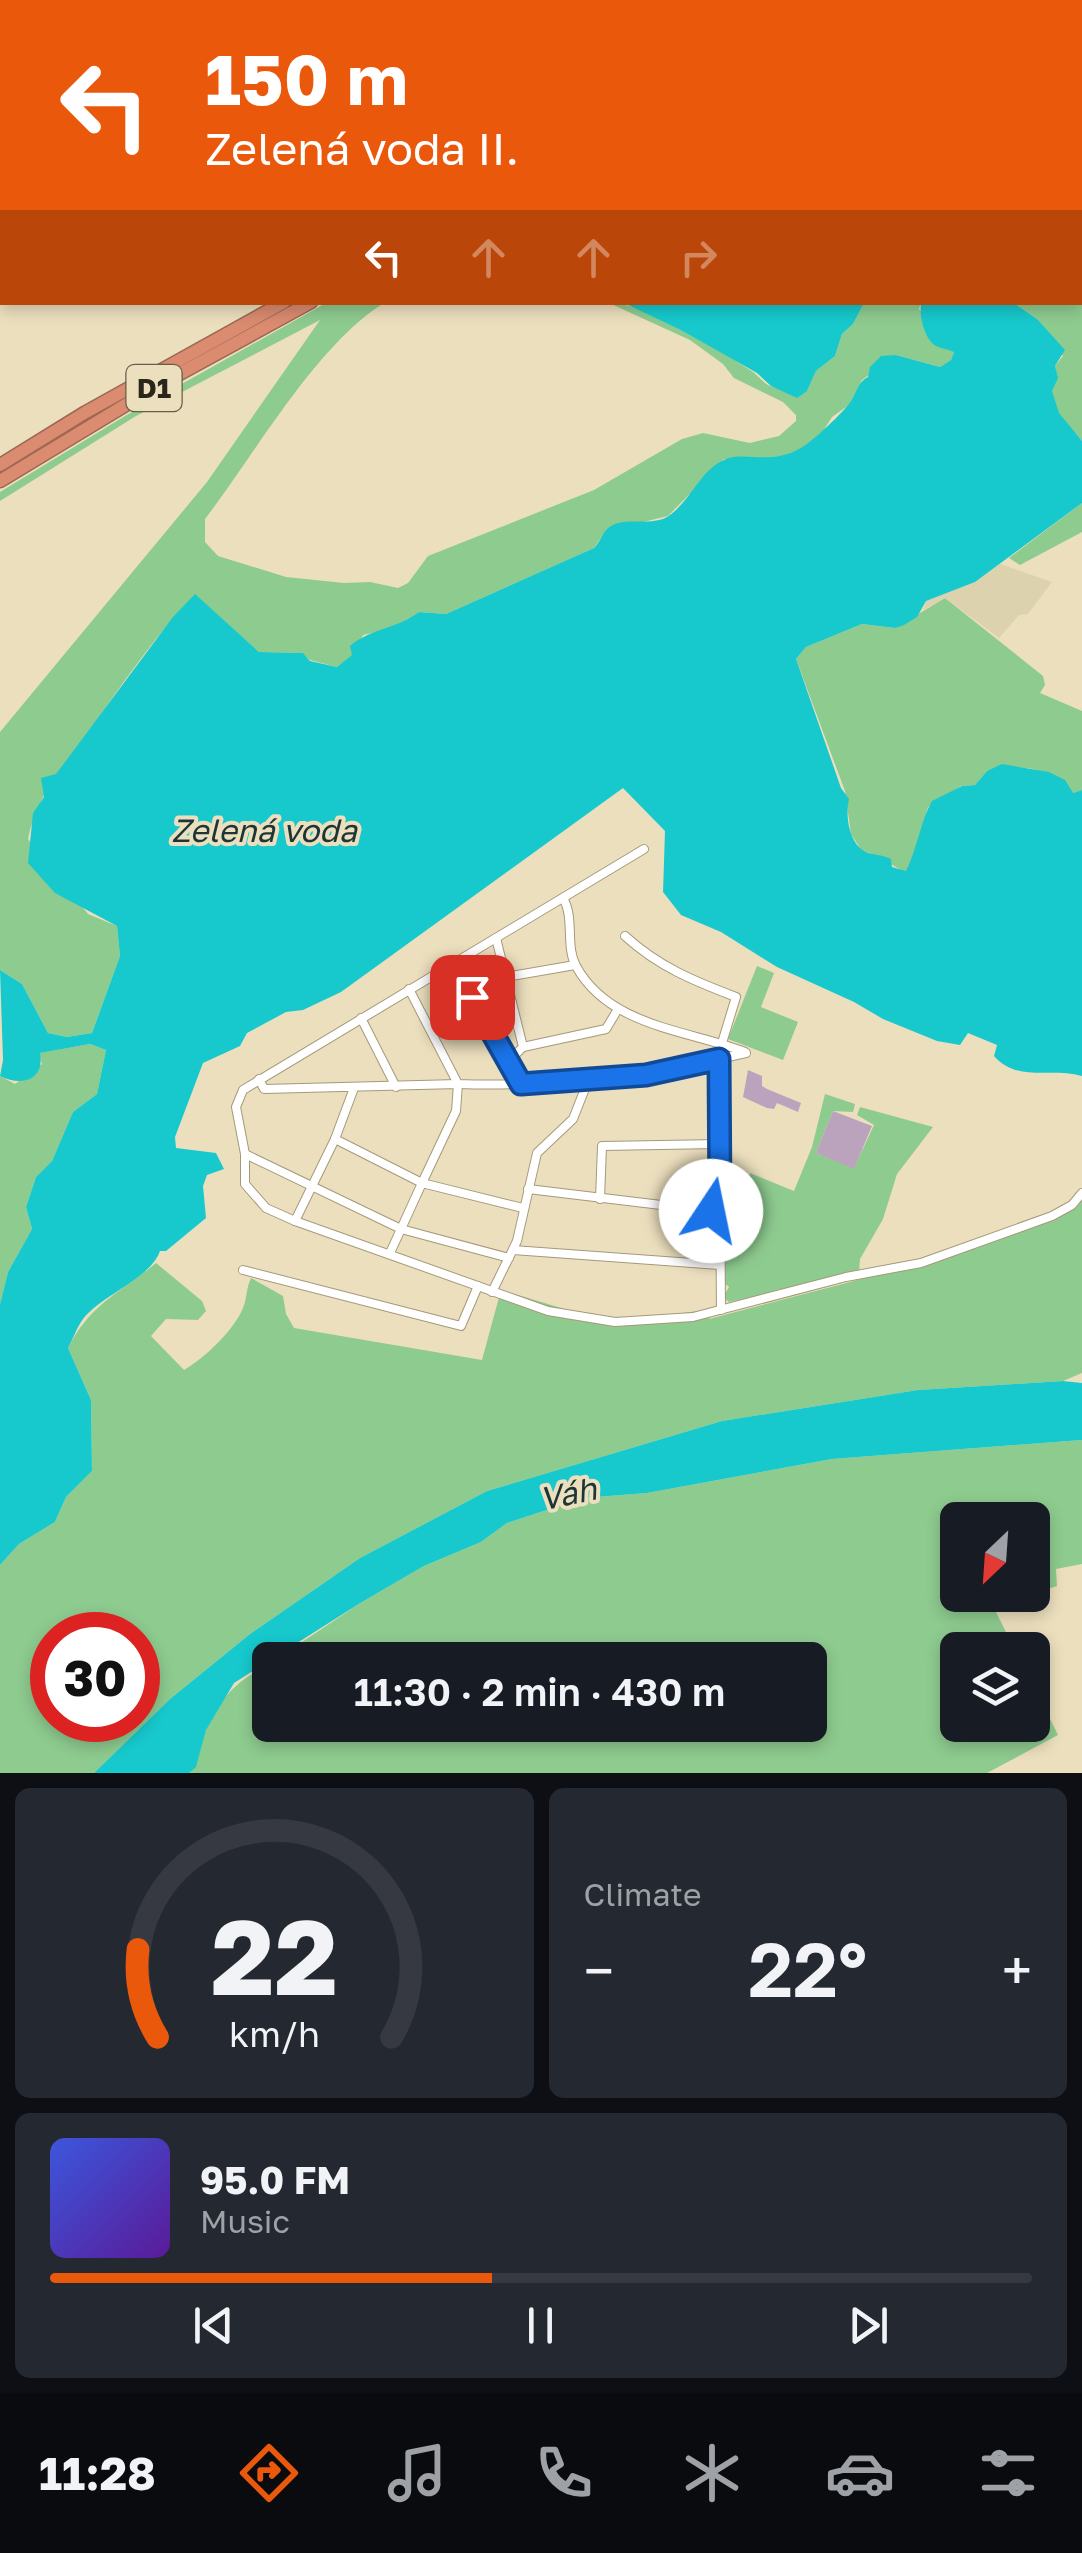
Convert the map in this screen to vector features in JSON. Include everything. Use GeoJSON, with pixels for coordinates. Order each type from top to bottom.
{"type":"FeatureCollection","features":[{"type":"Feature","properties":{"kind":"highway","name":"D1"},"geometry":{"type":"LineString","coordinates":[[0,465],[86,412],[279,305]]}},
{"type":"Feature","properties":{"kind":"highway","name":"D1"},"geometry":{"type":"LineString","coordinates":[[0,481],[152,389],[306,305]]}},
{"type":"Feature","properties":{"kind":"street"},"geometry":{"type":"LineString","coordinates":[[644,848],[243,1090],[236,1108],[248,1190],[266,1208],[295,1221],[492,1292],[596,1321],[693,1316],[846,1277],[922,1263],[1052,1216],[1072,1205],[1082,1193]]}},
{"type":"Feature","properties":{"kind":"street"},"geometry":{"type":"LineString","coordinates":[[243,1090],[588,1081],[646,1075],[746,1052],[618,1008],[575,965],[563,898]]}},
{"type":"Feature","properties":{"kind":"street"},"geometry":{"type":"LineString","coordinates":[[626,936],[652,960],[736,997],[718,1044],[721,1310]]}},
{"type":"Feature","properties":{"kind":"street"},"geometry":{"type":"LineString","coordinates":[[496,938],[523,1048]]}},
{"type":"Feature","properties":{"kind":"street"},"geometry":{"type":"LineString","coordinates":[[452,964],[521,1084]]}},
{"type":"Feature","properties":{"kind":"street"},"geometry":{"type":"LineString","coordinates":[[506,976],[575,965]]}},
{"type":"Feature","properties":{"kind":"street"},"geometry":{"type":"LineString","coordinates":[[390,1253],[456,1112],[458,1084],[410,989]]}},
{"type":"Feature","properties":{"kind":"street"},"geometry":{"type":"LineString","coordinates":[[510,1060],[523,1048],[606,1029],[618,1008]]}},
{"type":"Feature","properties":{"kind":"street"},"geometry":{"type":"LineString","coordinates":[[361,1018],[396,1087]]}},
{"type":"Feature","properties":{"kind":"street"},"geometry":{"type":"LineString","coordinates":[[259,1079],[264,1090]]}},
{"type":"Feature","properties":{"kind":"street"},"geometry":{"type":"LineString","coordinates":[[492,1292],[511,1254],[539,1149],[560,1135],[573,1118],[588,1081]]}},
{"type":"Feature","properties":{"kind":"street"},"geometry":{"type":"LineString","coordinates":[[295,1221],[336,1139],[354,1088]]}},
{"type":"Feature","properties":{"kind":"street"},"geometry":{"type":"LineString","coordinates":[[336,1139],[422,1182],[524,1208]]}},
{"type":"Feature","properties":{"kind":"street"},"geometry":{"type":"LineString","coordinates":[[600,1199],[602,1146],[719,1144]]}},
{"type":"Feature","properties":{"kind":"street"},"geometry":{"type":"LineString","coordinates":[[245,1154],[400,1229],[511,1254],[720,1265]]}},
{"type":"Feature","properties":{"kind":"street"},"geometry":{"type":"LineString","coordinates":[[528,1189],[711,1211],[721,1218]]}},
{"type":"Feature","properties":{"kind":"street"},"geometry":{"type":"LineString","coordinates":[[711,1211],[720,1204]]}},
{"type":"Feature","properties":{"kind":"street"},"geometry":{"type":"LineString","coordinates":[[243,1270],[461,1326],[478,1286]]}},
{"type":"Feature","properties":{"kind":"green space"},"geometry":{"type":"Polygon","coordinates":[[[322,305],[381,305],[334,345],[288,402],[205,519],[205,542],[218,556],[286,577],[370,582],[398,588],[408,583],[428,556],[594,490],[682,439],[703,433],[750,443],[779,436],[796,421],[796,415],[783,402],[734,378],[723,364],[690,340],[613,305],[625,305],[662,318],[719,350],[768,385],[782,389],[807,391],[816,371],[835,356],[842,334],[853,324],[863,305],[920,305],[919,309],[954,352],[951,360],[940,367],[896,355],[862,380],[849,405],[801,449],[775,459],[724,459],[668,516],[618,523],[607,529],[594,548],[446,614],[419,612],[402,626],[363,635],[353,655],[337,667],[310,660],[302,653],[259,652],[195,595],[168,624],[66,761],[32,822],[28,839],[88,914],[117,926],[120,956],[92,1033],[67,1037],[48,1033],[22,984],[0,970],[0,732],[207,482],[320,320],[136,416],[0,501],[0,492],[125,416],[322,305]]]}},
{"type":"Feature","properties":{"kind":"green space"},"geometry":{"type":"Polygon","coordinates":[[[1017,305],[1082,305],[1082,441],[1054,404],[1055,366],[1063,356],[1037,319],[1017,305]]]}},
{"type":"Feature","properties":{"kind":"green space"},"geometry":{"type":"Polygon","coordinates":[[[1082,503],[1082,532],[1020,565],[1009,558],[1082,503]]]}},
{"type":"Feature","properties":{"kind":"green space"},"geometry":{"type":"Polygon","coordinates":[[[945,598],[1043,676],[1045,685],[1040,693],[1082,711],[1082,790],[1073,793],[1034,769],[987,771],[975,785],[961,786],[928,807],[906,872],[862,851],[851,834],[845,791],[796,659],[806,647],[862,624],[895,628],[945,598]]]}},
{"type":"Feature","properties":{"kind":"green space"},"geometry":{"type":"Polygon","coordinates":[[[757,966],[774,973],[761,1007],[798,1022],[783,1060],[728,1039],[757,966]]]}},
{"type":"Feature","properties":{"kind":"green space"},"geometry":{"type":"Polygon","coordinates":[[[90,1044],[106,1050],[97,1094],[73,1112],[52,1161],[36,1177],[26,1207],[32,1229],[8,1272],[0,1304],[0,1076],[15,1084],[42,1064],[39,1053],[90,1044]]]}},
{"type":"Feature","properties":{"kind":"green space"},"geometry":{"type":"Polygon","coordinates":[[[825,1094],[855,1104],[853,1112],[833,1111],[816,1153],[854,1168],[874,1125],[857,1115],[860,1107],[933,1127],[897,1174],[883,1219],[860,1259],[859,1273],[729,1302],[723,1297],[729,1287],[723,1282],[724,1162],[748,1177],[750,1173],[794,1191],[812,1147],[825,1094]]]}},
{"type":"Feature","properties":{"kind":"green space"},"geometry":{"type":"Polygon","coordinates":[[[1082,1198],[1082,1373],[1063,1381],[918,1390],[722,1421],[487,1491],[360,1558],[250,1634],[160,1709],[160,1612],[30,1612],[30,1742],[126,1742],[94,1773],[0,1773],[0,1565],[19,1544],[55,1522],[66,1497],[92,1471],[91,1400],[68,1348],[96,1309],[156,1263],[202,1301],[206,1311],[198,1320],[166,1319],[151,1336],[184,1370],[229,1331],[242,1311],[251,1278],[283,1296],[286,1314],[294,1328],[482,1360],[501,1290],[598,1319],[656,1317],[718,1308],[709,1319],[961,1253],[1068,1212],[1082,1198]]]}},
{"type":"Feature","properties":{"kind":"green space"},"geometry":{"type":"Polygon","coordinates":[[[1082,1440],[1082,1564],[1056,1569],[1057,1586],[1050,1588],[1050,1502],[940,1502],[940,1612],[996,1612],[1006,1632],[940,1632],[940,1742],[1045,1742],[987,1773],[189,1773],[212,1718],[225,1698],[252,1675],[252,1742],[827,1742],[827,1642],[302,1642],[424,1566],[481,1542],[507,1523],[583,1498],[647,1493],[832,1459],[1082,1440]]]}},
{"type":"Feature","properties":{"kind":"green space"},"geometry":{"type":"Polygon","coordinates":[[[1050,1719],[1058,1735],[1050,1739],[1050,1719]]]}},
{"type":"Feature","properties":{"kind":"sand"},"geometry":{"type":"Polygon","coordinates":[[[1000,564],[1052,582],[1028,614],[1019,615],[999,638],[945,598],[923,610],[926,601],[975,582],[1000,564]]]}},
{"type":"Feature","properties":{"kind":"water"},"geometry":{"type":"Polygon","coordinates":[[[628,305],[863,305],[853,324],[842,334],[835,356],[816,371],[807,391],[797,398],[681,330],[628,305]]]}},
{"type":"Feature","properties":{"kind":"water","name":"Zelená voda"},"geometry":{"type":"Polygon","coordinates":[[[921,305],[1017,305],[1037,319],[1065,350],[1055,366],[1058,378],[1052,391],[1059,413],[1082,441],[1082,503],[975,582],[926,601],[917,617],[904,625],[895,628],[862,624],[806,647],[796,659],[841,788],[849,799],[852,836],[866,852],[891,859],[892,867],[906,871],[932,801],[962,786],[975,785],[987,771],[1002,764],[1049,772],[1065,780],[1073,793],[1082,790],[1082,1076],[1013,1069],[994,1056],[997,1045],[968,1033],[960,1045],[937,1041],[777,967],[721,932],[681,915],[663,892],[665,831],[623,788],[341,992],[303,1010],[286,1012],[247,1033],[240,1046],[203,1063],[175,1137],[176,1148],[216,1153],[224,1169],[207,1175],[203,1186],[206,1218],[166,1251],[160,1251],[147,1270],[81,1322],[68,1348],[91,1400],[92,1471],[66,1497],[55,1522],[19,1544],[0,1565],[0,1304],[8,1272],[32,1229],[26,1207],[36,1177],[52,1161],[73,1112],[97,1094],[106,1050],[90,1044],[40,1053],[39,1070],[30,1079],[16,1081],[0,1076],[0,970],[22,984],[48,1033],[67,1037],[92,1033],[120,956],[117,926],[55,893],[28,863],[33,813],[44,797],[41,778],[56,774],[173,617],[195,594],[259,652],[303,653],[310,661],[337,667],[352,655],[350,646],[367,635],[419,612],[446,614],[594,548],[613,525],[667,517],[709,471],[726,459],[779,456],[801,448],[848,406],[868,377],[870,367],[881,356],[896,355],[940,367],[951,360],[954,352],[936,346],[928,338],[921,305]]]}},
{"type":"Feature","properties":{"kind":"water","name":"Váh"},"geometry":{"type":"Polygon","coordinates":[[[1082,1383],[1082,1440],[832,1459],[647,1493],[583,1498],[507,1523],[481,1542],[424,1566],[299,1642],[252,1642],[252,1672],[234,1683],[206,1730],[196,1767],[189,1773],[94,1773],[126,1742],[160,1742],[160,1709],[250,1634],[360,1558],[487,1491],[722,1421],[918,1390],[1082,1383]]]}},
{"type":"Feature","properties":{"kind":"building"},"geometry":{"type":"Polygon","coordinates":[[[748,1070],[762,1076],[762,1086],[801,1103],[798,1112],[777,1103],[774,1109],[767,1108],[743,1097],[748,1070]]]}},
{"type":"Feature","properties":{"kind":"building"},"geometry":{"type":"Polygon","coordinates":[[[833,1111],[872,1126],[854,1169],[816,1153],[833,1111]]]}},
{"type":"Feature","properties":{"kind":"route"},"geometry":{"type":"LineString","coordinates":[[472,997],[521,1084],[646,1075],[719,1059],[720,1204],[711,1211]]}}]}
